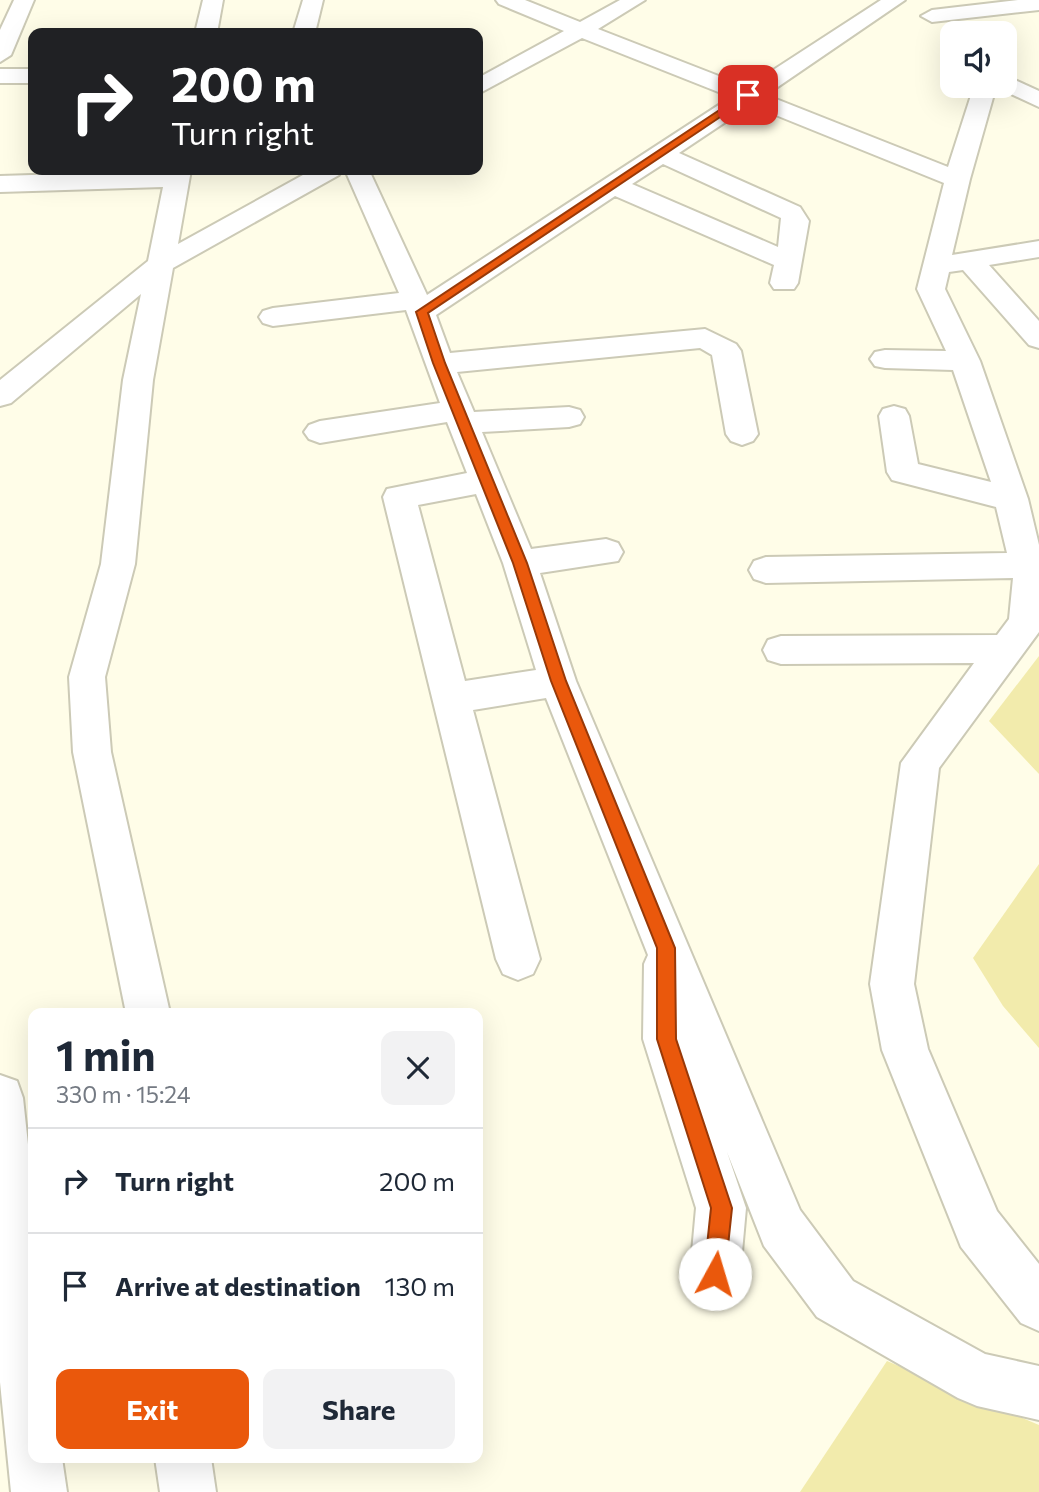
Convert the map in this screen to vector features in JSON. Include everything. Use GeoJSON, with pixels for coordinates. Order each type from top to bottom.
{"type":"FeatureCollection","features":[{"type":"Feature","properties":{"kind":"street"},"geometry":{"type":"LineString","coordinates":[[0,55],[24,0]]}},
{"type":"Feature","properties":{"kind":"street"},"geometry":{"type":"LineString","coordinates":[[207,28],[213,0]]}},
{"type":"Feature","properties":{"kind":"street"},"geometry":{"type":"LineString","coordinates":[[305,28],[313,0]]}},
{"type":"Feature","properties":{"kind":"street"},"geometry":{"type":"LineString","coordinates":[[506,0],[957,179]]}},
{"type":"Feature","properties":{"kind":"street"},"geometry":{"type":"LineString","coordinates":[[483,84],[635,0]]}},
{"type":"Feature","properties":{"kind":"street"},"geometry":{"type":"LineString","coordinates":[[273,317],[419,306],[612,185],[895,0]]}},
{"type":"Feature","properties":{"kind":"street"},"geometry":{"type":"LineString","coordinates":[[909,0],[940,22]]}},
{"type":"Feature","properties":{"kind":"street"},"geometry":{"type":"LineString","coordinates":[[932,16],[1034,3]]}},
{"type":"Feature","properties":{"kind":"street"},"geometry":{"type":"LineString","coordinates":[[0,76],[28,76]]}},
{"type":"Feature","properties":{"kind":"street"},"geometry":{"type":"LineString","coordinates":[[1017,89],[1039,100]]}},
{"type":"Feature","properties":{"kind":"street"},"geometry":{"type":"LineString","coordinates":[[981,98],[957,179],[952,263],[931,289],[965,361],[1023,511],[1027,565],[1034,606],[1026,623],[920,763],[892,984],[905,1050],[979,1229],[1039,1305]]}},
{"type":"Feature","properties":{"kind":"street"},"geometry":{"type":"LineString","coordinates":[[612,185],[786,272],[796,221],[791,213],[659,153]]}},
{"type":"Feature","properties":{"kind":"street"},"geometry":{"type":"LineString","coordinates":[[0,184],[69,176],[124,175]]}},
{"type":"Feature","properties":{"kind":"street"},"geometry":{"type":"LineString","coordinates":[[147,1008],[92,752],[87,677],[118,564],[138,380],[178,175]]}},
{"type":"Feature","properties":{"kind":"street"},"geometry":{"type":"LineString","coordinates":[[0,396],[159,265],[321,175]]}},
{"type":"Feature","properties":{"kind":"street"},"geometry":{"type":"LineString","coordinates":[[359,175],[419,306],[460,417],[520,563],[558,681],[782,1228],[835,1299],[977,1379],[1039,1393]]}},
{"type":"Feature","properties":{"kind":"street"},"geometry":{"type":"LineString","coordinates":[[952,263],[1039,249]]}},
{"type":"Feature","properties":{"kind":"street"},"geometry":{"type":"LineString","coordinates":[[952,263],[1039,339]]}},
{"type":"Feature","properties":{"kind":"street"},"geometry":{"type":"LineString","coordinates":[[439,363],[705,338],[726,351],[743,434]]}},
{"type":"Feature","properties":{"kind":"street"},"geometry":{"type":"LineString","coordinates":[[885,359],[965,361]]}},
{"type":"Feature","properties":{"kind":"street"},"geometry":{"type":"LineString","coordinates":[[894,416],[903,472],[1023,511]]}},
{"type":"Feature","properties":{"kind":"street"},"geometry":{"type":"LineString","coordinates":[[320,432],[460,417],[569,417]]}},
{"type":"Feature","properties":{"kind":"street"},"geometry":{"type":"LineString","coordinates":[[486,481],[399,496],[518,960]]}},
{"type":"Feature","properties":{"kind":"street"},"geometry":{"type":"LineString","coordinates":[[520,563],[606,552]]}},
{"type":"Feature","properties":{"kind":"street"},"geometry":{"type":"LineString","coordinates":[[766,570],[1027,565]]}},
{"type":"Feature","properties":{"kind":"street"},"geometry":{"type":"LineString","coordinates":[[781,650],[1007,649]]}},
{"type":"Feature","properties":{"kind":"street"},"geometry":{"type":"LineString","coordinates":[[450,698],[558,681]]}},
{"type":"Feature","properties":{"kind":"street"},"geometry":{"type":"LineString","coordinates":[[666,948],[666,1039],[722,1208],[715,1274]]}},
{"type":"Feature","properties":{"kind":"street"},"geometry":{"type":"LineString","coordinates":[[0,1098],[28,1395]]}},
{"type":"Feature","properties":{"kind":"street"},"geometry":{"type":"LineString","coordinates":[[35,1463],[38,1492]]}},
{"type":"Feature","properties":{"kind":"street"},"geometry":{"type":"LineString","coordinates":[[184,1463],[188,1492]]}},
{"type":"Feature","properties":{"kind":"shaded area"},"geometry":{"type":"Polygon","coordinates":[[[1039,656],[1039,774],[989,721],[1039,656]]]}},
{"type":"Feature","properties":{"kind":"shaded area"},"geometry":{"type":"Polygon","coordinates":[[[1039,864],[1039,1048],[1003,1006],[973,958],[1039,864]]]}},
{"type":"Feature","properties":{"kind":"shaded area"},"geometry":{"type":"Polygon","coordinates":[[[887,1361],[1039,1425],[1039,1492],[800,1492],[887,1361]]]}},
{"type":"Feature","properties":{"kind":"route"},"geometry":{"type":"LineString","coordinates":[[715,1274],[722,1208],[666,1039],[666,948],[558,681],[520,563],[421,312],[748,95]]}}]}
